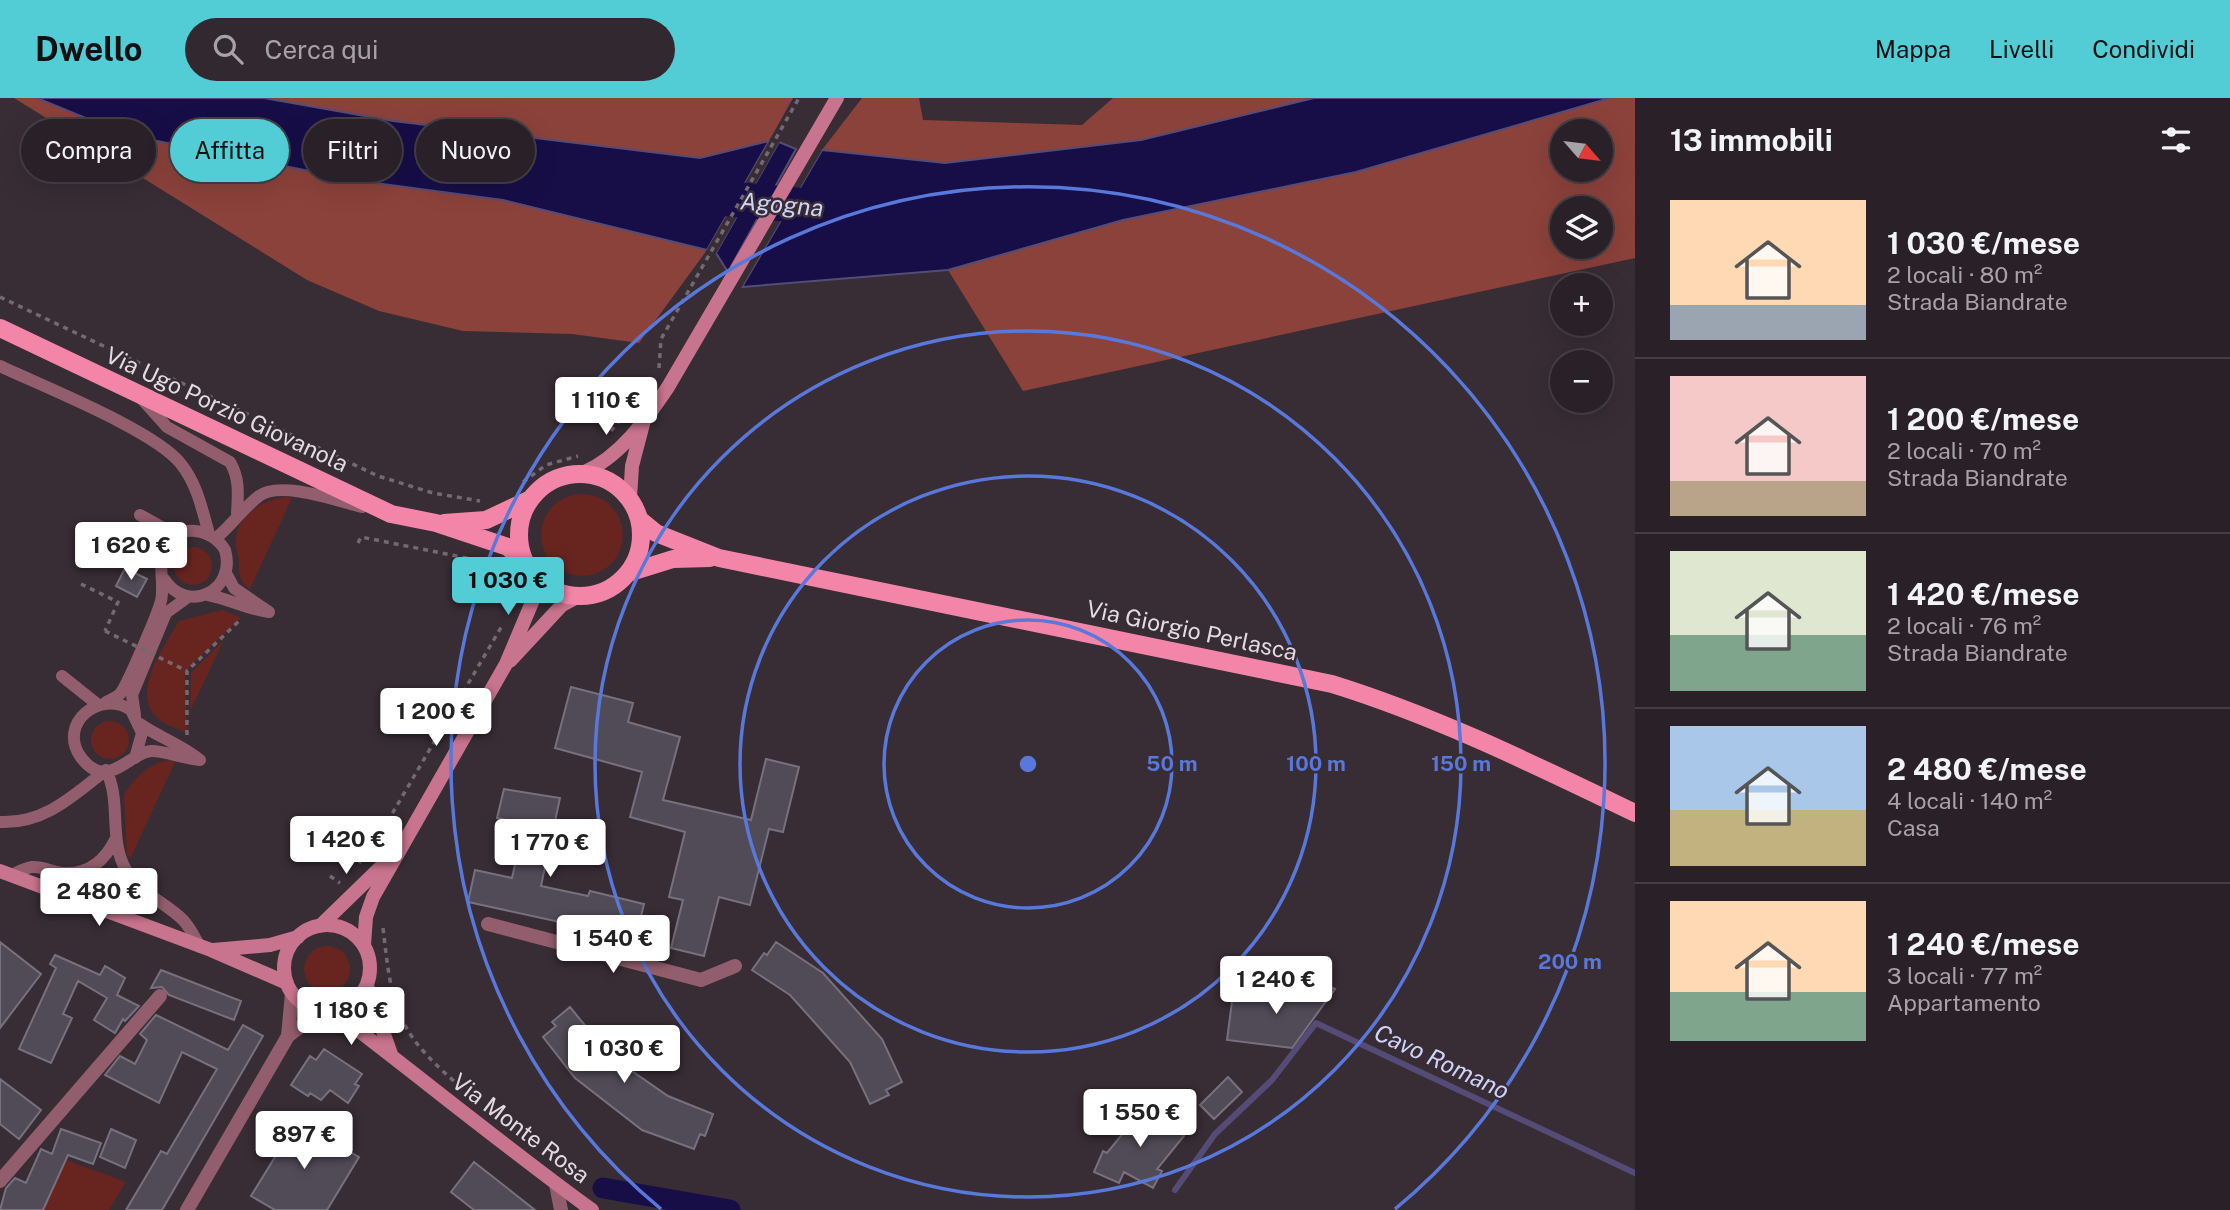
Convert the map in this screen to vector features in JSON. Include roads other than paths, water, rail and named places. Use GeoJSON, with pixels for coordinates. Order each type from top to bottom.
{"type":"FeatureCollection","features":[{"type":"Feature","properties":{"kind":"main road"},"geometry":{"type":"LineString","coordinates":[[391,1054],[367,986],[370,965],[364,945],[366,917],[373,897],[397,852],[506,664],[530,610],[531,570],[519,532],[526,491],[605,463],[644,422],[721,302],[837,98]]}},
{"type":"Feature","properties":{"kind":"main road","name":"Via Ugo Porzio Giovanola"},"geometry":{"type":"LineString","coordinates":[[0,328],[391,514],[436,523],[508,547],[531,570]]}},
{"type":"Feature","properties":{"kind":"main road"},"geometry":{"type":"LineString","coordinates":[[630,498],[632,466],[644,422]]}},
{"type":"Feature","properties":{"kind":"main road"},"geometry":{"type":"LineString","coordinates":[[506,664],[520,653],[562,605],[579,596],[597,594],[614,586],[628,573],[640,548],[640,520],[630,498],[617,485],[601,477],[583,473]]}},
{"type":"Feature","properties":{"kind":"main road","name":"Via Ugo Porzio Giovanola"},"geometry":{"type":"LineString","coordinates":[[436,523],[486,520],[526,491]]}},
{"type":"Feature","properties":{"kind":"main road","name":"Via Giorgio Perlasca"},"geometry":{"type":"LineString","coordinates":[[640,520],[656,533],[719,558],[1332,684],[1398,705],[1480,738],[1635,813]]}},
{"type":"Feature","properties":{"kind":"main road","name":"Via Giorgio Perlasca"},"geometry":{"type":"LineString","coordinates":[[628,573],[673,559],[719,558]]}},
{"type":"Feature","properties":{"kind":"main road"},"geometry":{"type":"LineString","coordinates":[[531,570],[547,587],[579,596]]}},
{"type":"Feature","properties":{"kind":"main road"},"geometry":{"type":"LineString","coordinates":[[206,949],[270,945],[298,937],[320,926],[397,852]]}},
{"type":"Feature","properties":{"kind":"main road"},"geometry":{"type":"LineString","coordinates":[[4,874],[206,949],[290,988],[310,1008],[327,1011],[353,1003],[367,986]]}},
{"type":"Feature","properties":{"kind":"main road"},"geometry":{"type":"LineString","coordinates":[[320,926],[345,929],[364,945]]}},
{"type":"Feature","properties":{"kind":"main road"},"geometry":{"type":"LineString","coordinates":[[290,988],[285,958],[298,937]]}},
{"type":"Feature","properties":{"kind":"main road","name":"Via Monte Rosa"},"geometry":{"type":"LineString","coordinates":[[327,1011],[391,1054],[466,1117],[592,1210]]}},
{"type":"Feature","properties":{"kind":"street"},"geometry":{"type":"LineString","coordinates":[[488,924],[701,980],[735,966]]}},
{"type":"Feature","properties":{"kind":"street"},"geometry":{"type":"LineString","coordinates":[[288,1036],[290,988]]}},
{"type":"Feature","properties":{"kind":"street"},"geometry":{"type":"LineString","coordinates":[[0,1181],[160,996]]}},
{"type":"Feature","properties":{"kind":"street"},"geometry":{"type":"LineString","coordinates":[[187,1210],[288,1036],[327,1011]]}},
{"type":"Feature","properties":{"kind":"street"},"geometry":{"type":"LineString","coordinates":[[556,1184],[561,1210]]}},
{"type":"Feature","properties":{"kind":"lane"},"geometry":{"type":"LineString","coordinates":[[0,366],[132,429],[180,461],[194,484],[212,536],[227,557],[226,573],[222,582],[208,595]]}},
{"type":"Feature","properties":{"kind":"lane"},"geometry":{"type":"LineString","coordinates":[[137,393],[167,427],[230,462],[236,472],[239,488],[237,513],[230,527],[212,536],[192,530],[172,538],[162,557],[164,579],[161,603],[120,694],[81,716],[76,726],[76,747],[88,764],[106,770],[115,787],[116,838],[125,869],[140,887],[181,918],[206,949]]}},
{"type":"Feature","properties":{"kind":"lane"},"geometry":{"type":"LineString","coordinates":[[237,513],[262,493],[284,489],[391,514]]}},
{"type":"Feature","properties":{"kind":"lane"},"geometry":{"type":"LineString","coordinates":[[140,515],[167,530],[172,538]]}},
{"type":"Feature","properties":{"kind":"lane"},"geometry":{"type":"LineString","coordinates":[[164,579],[174,591],[188,597],[208,595],[228,599],[247,609],[270,612],[234,588],[226,573]]}},
{"type":"Feature","properties":{"kind":"lane"},"geometry":{"type":"LineString","coordinates":[[115,787],[142,742],[132,695],[166,613],[188,597]]}},
{"type":"Feature","properties":{"kind":"lane"},"geometry":{"type":"LineString","coordinates":[[0,822],[24,822],[56,809],[106,770],[131,762],[151,751],[200,760],[183,745],[156,735],[125,706],[102,703],[62,676]]}},
{"type":"Feature","properties":{"kind":"lane"},"geometry":{"type":"LineString","coordinates":[[4,874],[29,867],[41,867],[63,874],[79,872],[98,865],[116,838]]}},
{"type":"Feature","properties":{"kind":"waterway","name":"Agogna"},"geometry":{"type":"LineString","coordinates":[[688,195],[838,209]]}},
{"type":"Feature","properties":{"kind":"waterway","name":"Cavo Romano"},"geometry":{"type":"LineString","coordinates":[[1175,1190],[1215,1134],[1272,1080],[1316,1023],[1635,1173]]}},
{"type":"Feature","properties":{"kind":"waterway"},"geometry":{"type":"LineString","coordinates":[[603,1188],[730,1210]]}}]}
